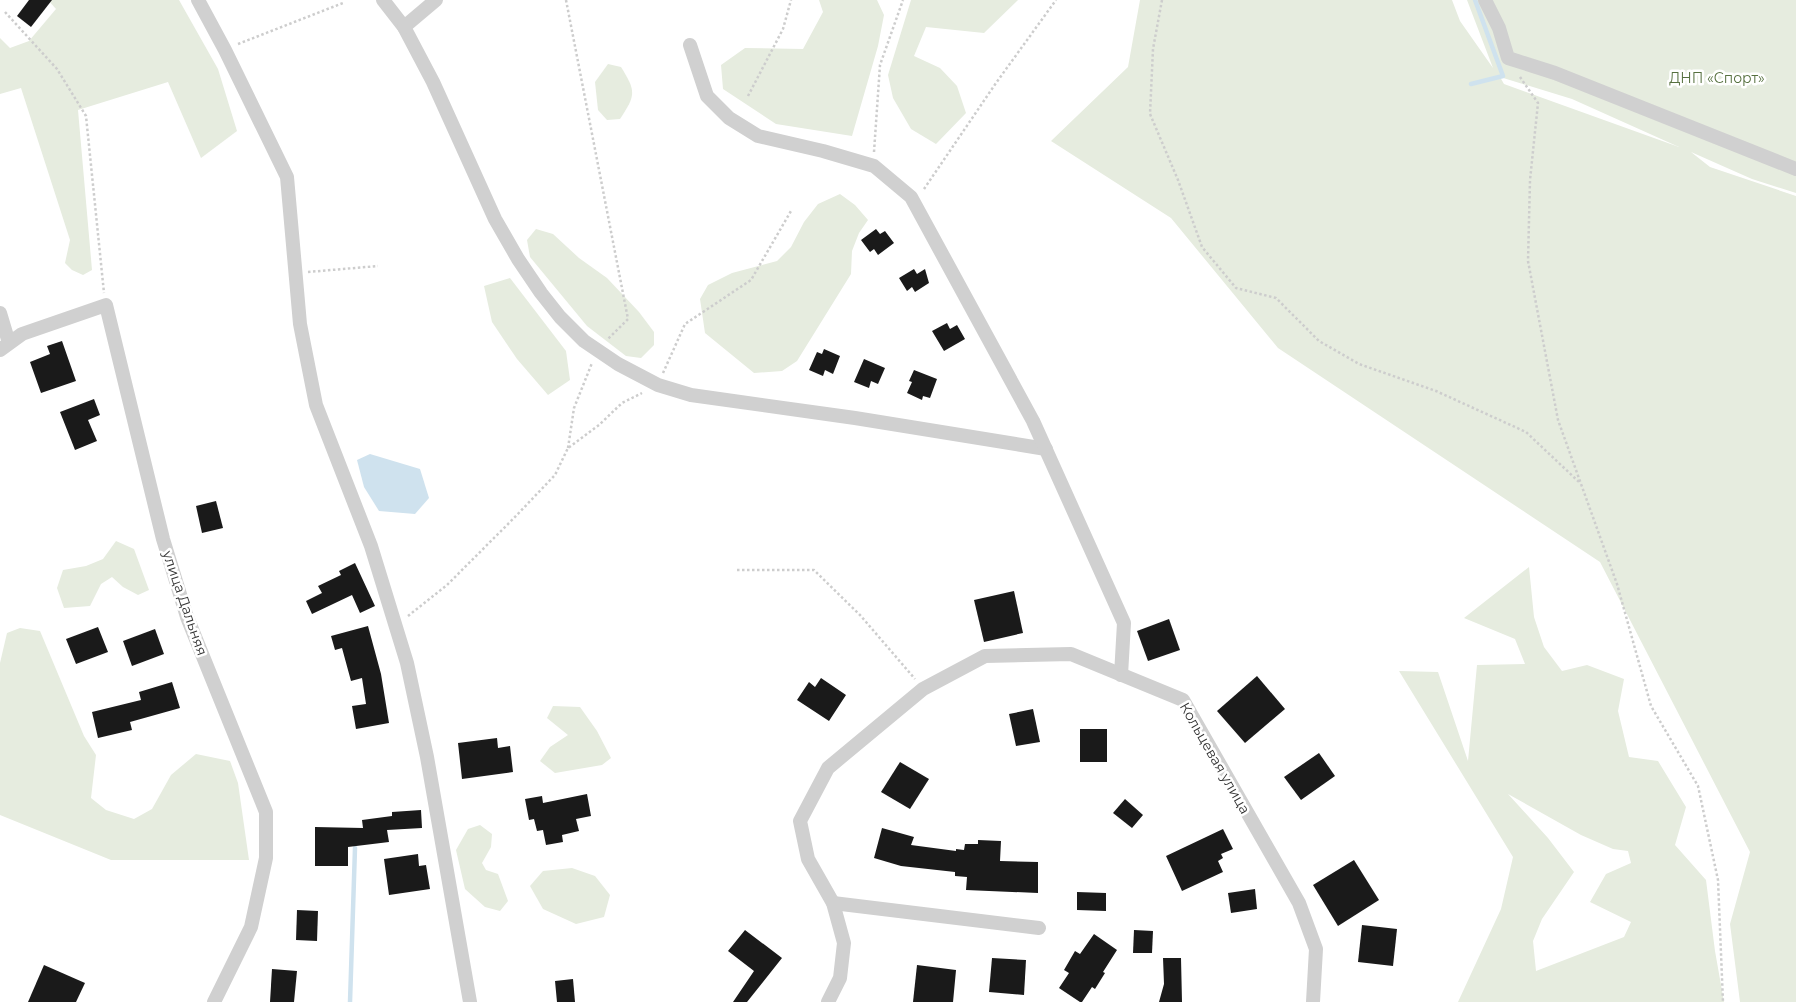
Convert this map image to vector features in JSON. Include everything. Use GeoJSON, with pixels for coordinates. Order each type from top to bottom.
{"type":"FeatureCollection","features":[{"type":"Feature","properties":{"kind":"street"},"geometry":{"type":"LineString","coordinates":[[198,0],[225,50],[287,177],[300,324],[316,405],[371,546],[407,662],[427,757],[470,1002]]}},
{"type":"Feature","properties":{"kind":"street"},"geometry":{"type":"LineString","coordinates":[[383,0],[404,27],[433,82],[495,219],[518,260],[560,317],[584,341],[597,350],[618,364],[658,384],[699,396],[855,418],[1046,449]]}},
{"type":"Feature","properties":{"kind":"street"},"geometry":{"type":"LineString","coordinates":[[404,27],[436,0]]}},
{"type":"Feature","properties":{"kind":"street"},"geometry":{"type":"LineString","coordinates":[[1485,0],[1499,28],[1508,58],[1555,73],[1796,169]]}},
{"type":"Feature","properties":{"kind":"street"},"geometry":{"type":"LineString","coordinates":[[690,45],[707,96],[728,118],[758,136],[823,151],[874,166],[911,197],[1033,421],[1124,622],[1121,675]]}},
{"type":"Feature","properties":{"kind":"street"},"geometry":{"type":"LineString","coordinates":[[0,313],[4,347],[22,334],[106,305]]}},
{"type":"Feature","properties":{"kind":"street","name":"улица Дальняя"},"geometry":{"type":"LineString","coordinates":[[106,305],[163,539],[187,617],[266,812],[266,858],[251,927],[214,1002]]}},
{"type":"Feature","properties":{"kind":"street","name":"Кольцевая улица"},"geometry":{"type":"LineString","coordinates":[[828,1002],[840,978],[844,943],[832,904],[808,859],[800,822],[828,768],[923,689],[985,656],[1071,654],[1183,700],[1299,903],[1316,949],[1314,1002]]}},
{"type":"Feature","properties":{"kind":"street"},"geometry":{"type":"LineString","coordinates":[[832,904],[1039,928]]}},
{"type":"Feature","properties":{"kind":"path"},"geometry":{"type":"LineString","coordinates":[[395,626],[447,585],[555,475],[568,448],[574,408],[597,350],[628,319],[566,0]]}},
{"type":"Feature","properties":{"kind":"path"},"geometry":{"type":"LineString","coordinates":[[748,96],[783,29],[791,0]]}},
{"type":"Feature","properties":{"kind":"path"},"geometry":{"type":"LineString","coordinates":[[874,166],[880,65],[903,0]]}},
{"type":"Feature","properties":{"kind":"path"},"geometry":{"type":"LineString","coordinates":[[914,203],[996,83],[1056,0]]}},
{"type":"Feature","properties":{"kind":"path"},"geometry":{"type":"LineString","coordinates":[[1162,0],[1152,49],[1150,114],[1178,180],[1202,247],[1236,288],[1276,298],[1319,341],[1360,364],[1436,392],[1526,432],[1580,483]]}},
{"type":"Feature","properties":{"kind":"path"},"geometry":{"type":"LineString","coordinates":[[225,50],[343,2]]}},
{"type":"Feature","properties":{"kind":"path"},"geometry":{"type":"LineString","coordinates":[[5,12],[57,69],[86,116],[106,305]]}},
{"type":"Feature","properties":{"kind":"path"},"geometry":{"type":"LineString","coordinates":[[1508,58],[1538,103],[1530,180],[1528,261],[1558,420],[1617,584],[1651,706],[1698,786],[1718,880],[1723,1002]]}},
{"type":"Feature","properties":{"kind":"path"},"geometry":{"type":"LineString","coordinates":[[568,448],[599,425],[622,403],[658,384],[685,324],[751,280],[792,211]]}},
{"type":"Feature","properties":{"kind":"path"},"geometry":{"type":"LineString","coordinates":[[294,273],[378,266]]}},
{"type":"Feature","properties":{"kind":"path"},"geometry":{"type":"LineString","coordinates":[[737,570],[814,570],[860,615],[923,689]]}},
{"type":"Feature","properties":{"kind":"green space"},"geometry":{"type":"Polygon","coordinates":[[[48,0],[179,0],[218,69],[237,131],[201,158],[168,82],[78,110],[92,270],[83,275],[72,270],[65,263],[70,240],[21,88],[0,94],[0,38],[10,48],[29,41],[56,9],[48,0]]]}},
{"type":"Feature","properties":{"kind":"green space"},"geometry":{"type":"Polygon","coordinates":[[[819,0],[877,0],[884,15],[878,46],[852,136],[776,124],[723,89],[721,65],[745,48],[803,49],[823,12],[819,0]]]}},
{"type":"Feature","properties":{"kind":"green space"},"geometry":{"type":"Polygon","coordinates":[[[911,0],[1018,0],[984,33],[926,27],[914,56],[940,68],[957,86],[966,113],[936,144],[911,129],[893,98],[888,75],[911,0]]]}},
{"type":"Feature","properties":{"kind":"green space","name":"ДНП «Спорт»"},"geometry":{"type":"Polygon","coordinates":[[[1140,0],[1452,0],[1460,21],[1493,68],[1467,0],[1796,0],[1796,193],[1752,179],[1691,152],[1710,167],[1796,196],[1796,1002],[1740,1002],[1730,924],[1750,852],[1600,562],[1278,348],[1171,218],[1051,141],[1128,67],[1140,0]],[[1500,77],[1504,84],[1679,147],[1572,99],[1500,77]]]}},
{"type":"Feature","properties":{"kind":"green space"},"geometry":{"type":"Polygon","coordinates":[[[608,64],[621,67],[631,88],[632,93],[629,104],[620,119],[607,120],[598,110],[595,82],[608,64]]]}},
{"type":"Feature","properties":{"kind":"green space"},"geometry":{"type":"Polygon","coordinates":[[[840,194],[855,205],[868,220],[859,233],[852,251],[851,274],[797,361],[782,371],[754,373],[705,333],[700,299],[708,285],[732,273],[777,261],[791,247],[804,222],[818,204],[840,194]]]}},
{"type":"Feature","properties":{"kind":"green space"},"geometry":{"type":"Polygon","coordinates":[[[536,229],[553,234],[579,258],[607,278],[639,312],[654,332],[654,345],[641,358],[626,356],[587,326],[530,257],[527,240],[536,229]]]}},
{"type":"Feature","properties":{"kind":"green space"},"geometry":{"type":"Polygon","coordinates":[[[510,278],[566,351],[570,380],[548,395],[517,359],[492,322],[484,286],[510,278]]]}},
{"type":"Feature","properties":{"kind":"green space"},"geometry":{"type":"Polygon","coordinates":[[[116,541],[134,549],[149,590],[138,595],[123,587],[112,577],[101,584],[90,606],[64,608],[57,588],[63,570],[86,566],[103,559],[116,541]]]}},
{"type":"Feature","properties":{"kind":"green space"},"geometry":{"type":"Polygon","coordinates":[[[1529,567],[1534,617],[1544,647],[1562,671],[1587,665],[1624,679],[1618,711],[1629,757],[1658,761],[1686,807],[1675,845],[1706,880],[1724,1002],[1458,1002],[1501,909],[1513,857],[1399,671],[1438,672],[1468,761],[1477,665],[1525,664],[1515,639],[1464,618],[1529,567]],[[1508,794],[1548,838],[1574,872],[1542,919],[1533,941],[1536,971],[1624,937],[1631,922],[1590,902],[1606,874],[1631,863],[1628,851],[1613,849],[1581,835],[1508,794]]]}},
{"type":"Feature","properties":{"kind":"green space"},"geometry":{"type":"Polygon","coordinates":[[[20,628],[40,631],[84,736],[96,755],[91,798],[106,810],[134,819],[152,809],[171,775],[196,754],[230,761],[238,783],[249,860],[111,860],[0,815],[0,663],[7,633],[20,628]]]}},
{"type":"Feature","properties":{"kind":"green space"},"geometry":{"type":"Polygon","coordinates":[[[553,706],[580,707],[597,731],[611,758],[602,765],[555,773],[540,761],[550,747],[568,735],[547,718],[553,706]]]}},
{"type":"Feature","properties":{"kind":"green space"},"geometry":{"type":"Polygon","coordinates":[[[480,825],[492,834],[491,847],[482,863],[486,870],[498,874],[508,901],[500,911],[485,907],[465,889],[456,850],[468,829],[480,825]]]}},
{"type":"Feature","properties":{"kind":"green space"},"geometry":{"type":"Polygon","coordinates":[[[572,868],[595,876],[610,895],[604,917],[576,924],[543,909],[530,886],[543,871],[572,868]]]}},
{"type":"Feature","properties":{"kind":"water"},"geometry":{"type":"Polygon","coordinates":[[[370,454],[420,469],[429,498],[415,514],[379,511],[364,487],[357,460],[370,454]]]}},
{"type":"Feature","properties":{"kind":"building"},"geometry":{"type":"Polygon","coordinates":[[[29,0],[52,0],[31,27],[17,16],[29,0]]]}},
{"type":"Feature","properties":{"kind":"building"},"geometry":{"type":"Polygon","coordinates":[[[876,229],[880,234],[885,231],[894,243],[878,255],[874,249],[870,252],[861,240],[876,229]]]}},
{"type":"Feature","properties":{"kind":"building"},"geometry":{"type":"Polygon","coordinates":[[[914,269],[917,274],[925,269],[929,283],[915,292],[912,287],[907,291],[899,278],[914,269]]]}},
{"type":"Feature","properties":{"kind":"building"},"geometry":{"type":"Polygon","coordinates":[[[947,323],[950,329],[957,325],[965,339],[944,351],[932,331],[947,323]]]}},
{"type":"Feature","properties":{"kind":"building"},"geometry":{"type":"Polygon","coordinates":[[[62,341],[76,381],[41,393],[30,362],[50,354],[47,346],[62,341]]]}},
{"type":"Feature","properties":{"kind":"building"},"geometry":{"type":"Polygon","coordinates":[[[824,349],[840,356],[833,374],[825,370],[823,376],[809,370],[817,352],[822,354],[824,349]]]}},
{"type":"Feature","properties":{"kind":"building"},"geometry":{"type":"Polygon","coordinates":[[[864,359],[885,368],[878,384],[871,381],[869,388],[854,382],[864,359]]]}},
{"type":"Feature","properties":{"kind":"building"},"geometry":{"type":"Polygon","coordinates":[[[914,370],[937,379],[930,398],[923,396],[922,400],[907,393],[912,382],[909,381],[914,370]]]}},
{"type":"Feature","properties":{"kind":"building"},"geometry":{"type":"Polygon","coordinates":[[[94,399],[100,415],[88,420],[97,441],[75,450],[60,412],[94,399]]]}},
{"type":"Feature","properties":{"kind":"building"},"geometry":{"type":"Polygon","coordinates":[[[216,501],[223,528],[202,533],[196,506],[216,501]]]}},
{"type":"Feature","properties":{"kind":"building"},"geometry":{"type":"Polygon","coordinates":[[[355,563],[375,606],[360,613],[352,595],[312,614],[306,601],[322,593],[318,586],[341,575],[339,571],[355,563]]]}},
{"type":"Feature","properties":{"kind":"building"},"geometry":{"type":"Polygon","coordinates":[[[1014,591],[1023,633],[984,642],[974,600],[1014,591]]]}},
{"type":"Feature","properties":{"kind":"building"},"geometry":{"type":"Polygon","coordinates":[[[1169,619],[1180,650],[1148,661],[1137,631],[1169,619]]]}},
{"type":"Feature","properties":{"kind":"building"},"geometry":{"type":"Polygon","coordinates":[[[368,626],[381,674],[389,723],[356,729],[352,706],[366,704],[362,678],[351,681],[342,648],[335,650],[331,636],[368,626]]]}},
{"type":"Feature","properties":{"kind":"building"},"geometry":{"type":"Polygon","coordinates":[[[98,627],[108,652],[76,664],[66,639],[98,627]]]}},
{"type":"Feature","properties":{"kind":"building"},"geometry":{"type":"Polygon","coordinates":[[[155,629],[164,654],[132,666],[123,641],[155,629]]]}},
{"type":"Feature","properties":{"kind":"building"},"geometry":{"type":"Polygon","coordinates":[[[1257,676],[1285,709],[1245,743],[1217,711],[1257,676]]]}},
{"type":"Feature","properties":{"kind":"building"},"geometry":{"type":"Polygon","coordinates":[[[821,678],[846,695],[829,721],[797,700],[809,682],[815,687],[821,678]]]}},
{"type":"Feature","properties":{"kind":"building"},"geometry":{"type":"Polygon","coordinates":[[[172,682],[180,708],[130,722],[132,730],[98,738],[92,712],[141,700],[139,692],[172,682]]]}},
{"type":"Feature","properties":{"kind":"building"},"geometry":{"type":"Polygon","coordinates":[[[1033,709],[1040,742],[1016,746],[1009,714],[1033,709]]]}},
{"type":"Feature","properties":{"kind":"building"},"geometry":{"type":"Polygon","coordinates":[[[1080,729],[1107,729],[1107,762],[1080,762],[1080,729]]]}},
{"type":"Feature","properties":{"kind":"building"},"geometry":{"type":"Polygon","coordinates":[[[497,738],[498,748],[510,746],[513,772],[462,779],[458,743],[497,738]]]}},
{"type":"Feature","properties":{"kind":"building"},"geometry":{"type":"Polygon","coordinates":[[[1319,753],[1335,776],[1301,800],[1284,777],[1319,753]]]}},
{"type":"Feature","properties":{"kind":"building"},"geometry":{"type":"Polygon","coordinates":[[[900,762],[929,779],[910,809],[881,792],[900,762]]]}},
{"type":"Feature","properties":{"kind":"building"},"geometry":{"type":"Polygon","coordinates":[[[587,794],[591,816],[576,819],[579,831],[562,835],[563,842],[546,845],[543,830],[537,831],[534,819],[529,820],[525,799],[542,796],[543,803],[587,794]]]}},
{"type":"Feature","properties":{"kind":"building"},"geometry":{"type":"Polygon","coordinates":[[[1125,799],[1143,815],[1132,828],[1113,813],[1125,799]]]}},
{"type":"Feature","properties":{"kind":"building"},"geometry":{"type":"Polygon","coordinates":[[[421,810],[422,828],[387,830],[389,842],[348,847],[348,866],[315,866],[315,827],[363,828],[362,820],[392,816],[392,812],[421,810]]]}},
{"type":"Feature","properties":{"kind":"building"},"geometry":{"type":"Polygon","coordinates":[[[882,828],[914,837],[911,845],[956,851],[956,849],[964,850],[965,844],[978,844],[978,840],[1001,841],[1000,861],[1038,862],[1038,893],[966,890],[967,877],[955,876],[955,872],[901,866],[874,858],[882,828]]]}},
{"type":"Feature","properties":{"kind":"building"},"geometry":{"type":"Polygon","coordinates":[[[1223,829],[1233,849],[1221,854],[1223,858],[1218,861],[1223,872],[1182,891],[1166,856],[1223,829]]]}},
{"type":"Feature","properties":{"kind":"building"},"geometry":{"type":"Polygon","coordinates":[[[418,854],[419,866],[426,865],[430,889],[389,895],[384,859],[418,854]]]}},
{"type":"Feature","properties":{"kind":"building"},"geometry":{"type":"Polygon","coordinates":[[[1354,860],[1379,900],[1338,926],[1313,885],[1354,860]]]}},
{"type":"Feature","properties":{"kind":"building"},"geometry":{"type":"Polygon","coordinates":[[[1255,889],[1257,909],[1231,913],[1228,893],[1255,889]]]}},
{"type":"Feature","properties":{"kind":"building"},"geometry":{"type":"Polygon","coordinates":[[[1077,892],[1106,893],[1106,911],[1077,910],[1077,892]]]}},
{"type":"Feature","properties":{"kind":"building"},"geometry":{"type":"Polygon","coordinates":[[[297,910],[318,911],[317,941],[296,940],[297,910]]]}},
{"type":"Feature","properties":{"kind":"building"},"geometry":{"type":"Polygon","coordinates":[[[1362,925],[1397,929],[1393,966],[1358,962],[1362,925]]]}},
{"type":"Feature","properties":{"kind":"building"},"geometry":{"type":"Polygon","coordinates":[[[745,930],[782,958],[747,1002],[733,1002],[754,971],[728,951],[745,930]]]}},
{"type":"Feature","properties":{"kind":"building"},"geometry":{"type":"Polygon","coordinates":[[[1134,930],[1153,931],[1152,953],[1133,953],[1134,930]]]}},
{"type":"Feature","properties":{"kind":"building"},"geometry":{"type":"Polygon","coordinates":[[[1094,934],[1117,950],[1095,989],[1092,987],[1082,1002],[1080,1002],[1059,988],[1069,973],[1064,970],[1075,951],[1080,954],[1094,934]]]}},
{"type":"Feature","properties":{"kind":"building"},"geometry":{"type":"Polygon","coordinates":[[[992,958],[1026,960],[1024,995],[989,992],[992,958]]]}},
{"type":"Feature","properties":{"kind":"building"},"geometry":{"type":"Polygon","coordinates":[[[1163,958],[1181,958],[1182,1002],[1159,1002],[1164,984],[1163,958]]]}},
{"type":"Feature","properties":{"kind":"building"},"geometry":{"type":"Polygon","coordinates":[[[44,965],[85,983],[76,1002],[28,1002],[44,965]]]}},
{"type":"Feature","properties":{"kind":"building"},"geometry":{"type":"Polygon","coordinates":[[[917,965],[956,970],[953,1002],[913,1002],[917,965]]]}},
{"type":"Feature","properties":{"kind":"building"},"geometry":{"type":"Polygon","coordinates":[[[272,969],[297,971],[294,1002],[270,1002],[272,969]]]}},
{"type":"Feature","properties":{"kind":"building"},"geometry":{"type":"Polygon","coordinates":[[[573,979],[575,1002],[557,1002],[555,981],[573,979]]]}},
{"type":"Feature","properties":{"kind":"waterway"},"geometry":{"type":"LineString","coordinates":[[1471,84],[1503,76],[1475,0]]}},
{"type":"Feature","properties":{"kind":"waterway"},"geometry":{"type":"LineString","coordinates":[[350,1002],[355,848]]}}]}
